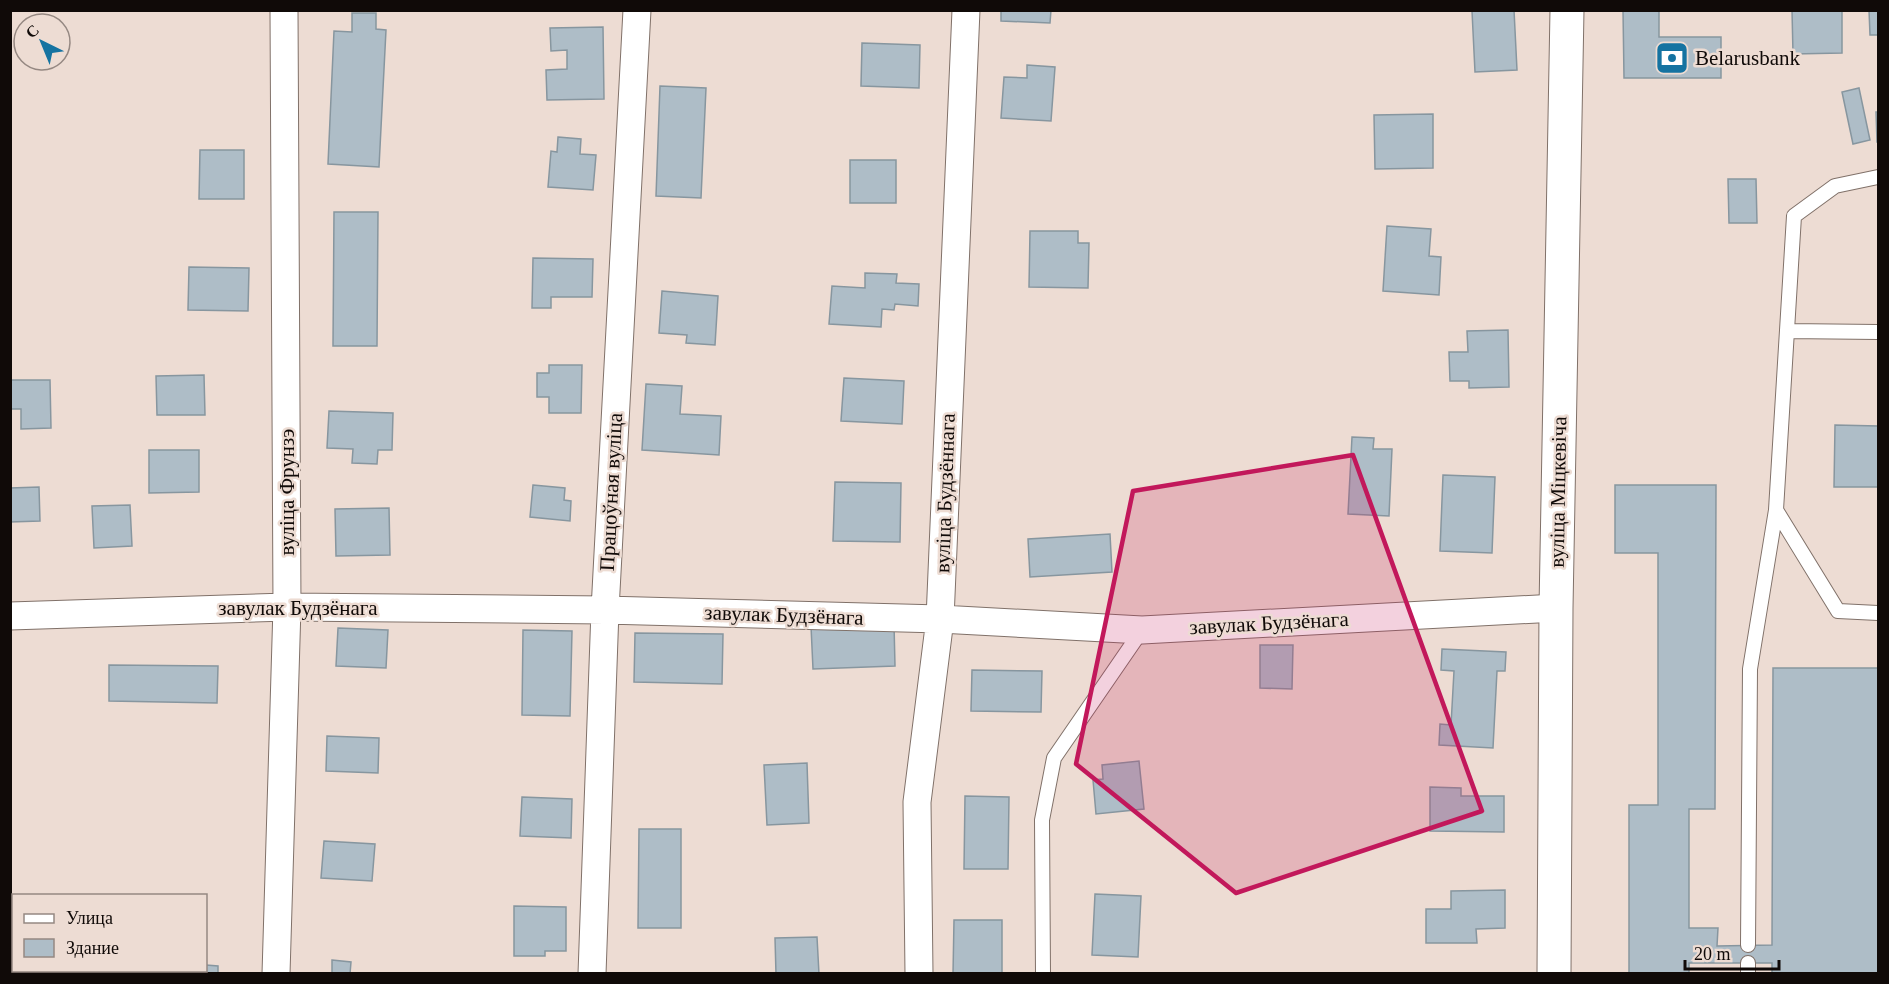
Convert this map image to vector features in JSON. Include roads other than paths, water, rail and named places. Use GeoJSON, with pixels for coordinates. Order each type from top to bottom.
{"type":"FeatureCollection","features":[{"type":"Feature","properties":{"kind":"street","name":"вуліца Фрунзэ"},"geometry":{"type":"LineString","coordinates":[[276,974],[287,606],[284,10]]}},
{"type":"Feature","properties":{"kind":"street","name":"Працоўная вуліца"},"geometry":{"type":"LineString","coordinates":[[592,974],[605,610],[637,10]]}},
{"type":"Feature","properties":{"kind":"street","name":"вуліца Будзённага"},"geometry":{"type":"LineString","coordinates":[[919,974],[917,802],[940,619],[966,10]]}},
{"type":"Feature","properties":{"kind":"street","name":"вуліца Міцкевіча"},"geometry":{"type":"LineString","coordinates":[[1554,974],[1556,608],[1567,10]]}},
{"type":"Feature","properties":{"kind":"street","name":"завулак Будзёнага"},"geometry":{"type":"LineString","coordinates":[[10,616],[287,606],[605,610],[940,619],[1142,630],[1556,608]]}},
{"type":"Feature","properties":{"kind":"lane"},"geometry":{"type":"LineString","coordinates":[[1748,945],[1750,669],[1776,510],[1794,216],[1835,186],[1878,177]]}},
{"type":"Feature","properties":{"kind":"lane"},"geometry":{"type":"LineString","coordinates":[[1787,331],[1878,332]]}},
{"type":"Feature","properties":{"kind":"lane"},"geometry":{"type":"LineString","coordinates":[[1776,510],[1838,611],[1878,613]]}},
{"type":"Feature","properties":{"kind":"lane"},"geometry":{"type":"LineString","coordinates":[[1043,974],[1042,820],[1054,758],[1142,630]]}},
{"type":"Feature","properties":{"kind":"place","name":"Belarusbank"},"geometry":{"type":"Point","coordinates":[1672,58]}}]}
